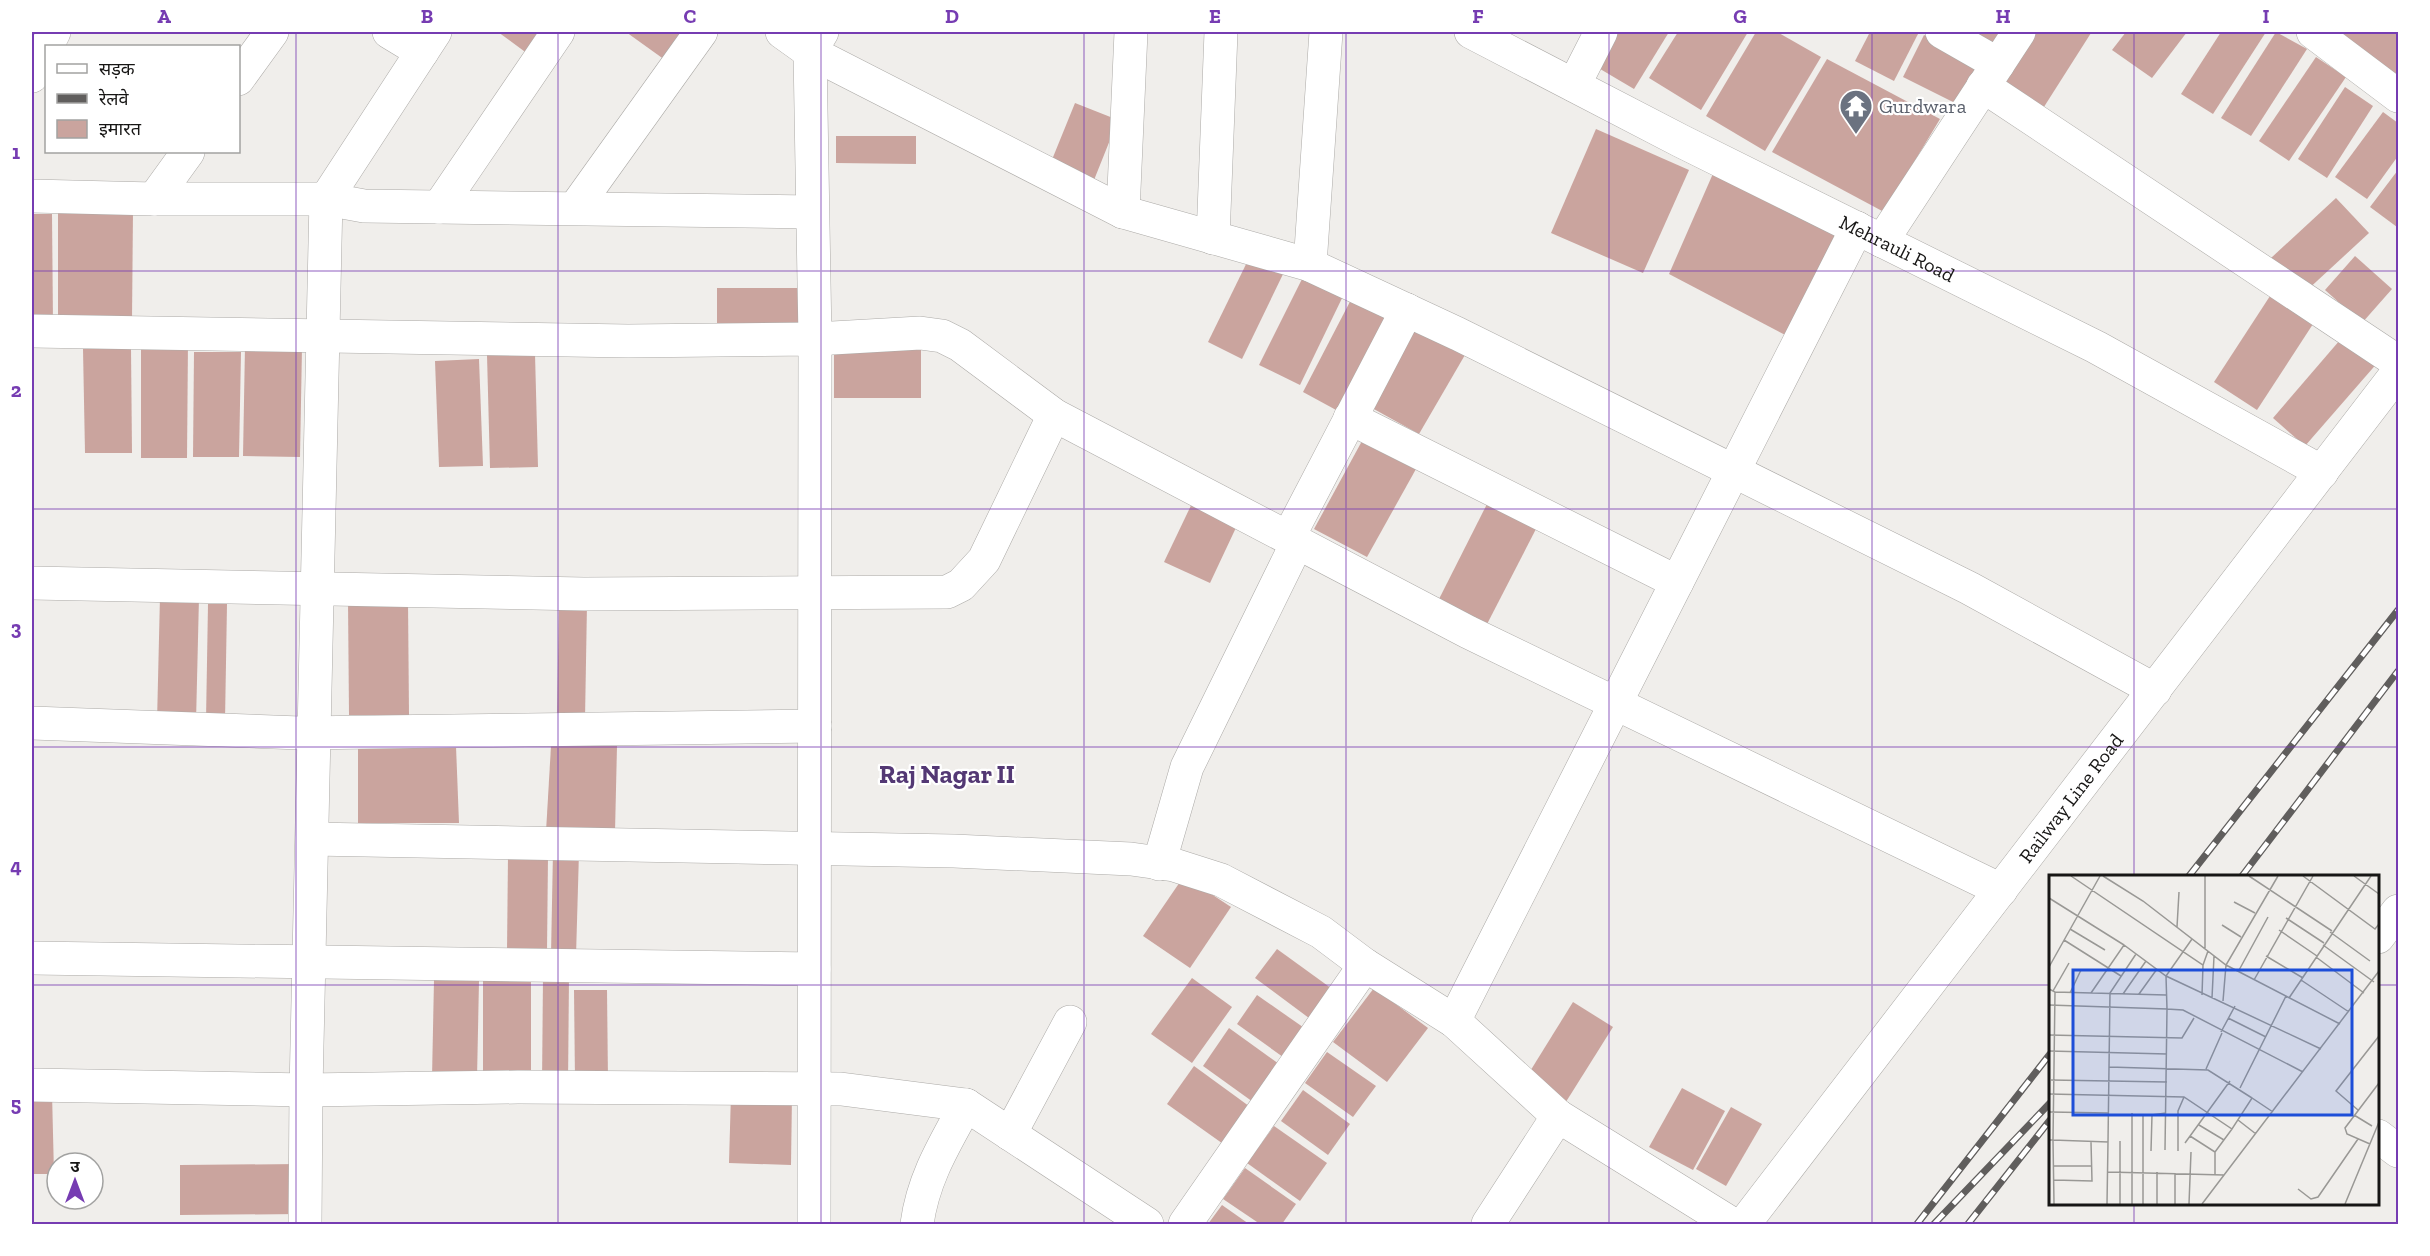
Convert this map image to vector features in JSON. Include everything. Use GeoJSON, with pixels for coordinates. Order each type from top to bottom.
{"type":"FeatureCollection","features":[{"type":"Feature","properties":{"kind":"street"},"geometry":{"type":"LineString","coordinates":[[240,76],[272,32]]}},
{"type":"Feature","properties":{"kind":"street"},"geometry":{"type":"LineString","coordinates":[[305,1224],[326,199],[429,42],[389,32]]}},
{"type":"Feature","properties":{"kind":"street"},"geometry":{"type":"LineString","coordinates":[[439,207],[558,32]]}},
{"type":"Feature","properties":{"kind":"street"},"geometry":{"type":"LineString","coordinates":[[575,208],[701,32]]}},
{"type":"Feature","properties":{"kind":"street"},"geometry":{"type":"LineString","coordinates":[[782,32],[816,42],[1123,212],[1310,265],[1407,310],[1969,588],[2155,690]]}},
{"type":"Feature","properties":{"kind":"street"},"geometry":{"type":"LineString","coordinates":[[1123,212],[1131,32]]}},
{"type":"Feature","properties":{"kind":"street"},"geometry":{"type":"LineString","coordinates":[[1213,238],[1221,32]]}},
{"type":"Feature","properties":{"kind":"street"},"geometry":{"type":"LineString","coordinates":[[1310,265],[1326,32]]}},
{"type":"Feature","properties":{"kind":"street","name":"Mehrauli Road"},"geometry":{"type":"LineString","coordinates":[[1471,32],[2096,347],[2322,472]]}},
{"type":"Feature","properties":{"kind":"street"},"geometry":{"type":"LineString","coordinates":[[1574,85],[1601,32]]}},
{"type":"Feature","properties":{"kind":"street"},"geometry":{"type":"LineString","coordinates":[[1942,32],[1990,75],[2398,362]]}},
{"type":"Feature","properties":{"kind":"street"},"geometry":{"type":"LineString","coordinates":[[1454,1021],[1734,472],[1869,234],[1990,75],[2019,32]]}},
{"type":"Feature","properties":{"kind":"street"},"geometry":{"type":"LineString","coordinates":[[2313,32],[2398,96]]}},
{"type":"Feature","properties":{"kind":"street"},"geometry":{"type":"LineString","coordinates":[[814,1224],[812,849],[815,726],[815,339],[811,212],[816,42]]}},
{"type":"Feature","properties":{"kind":"street"},"geometry":{"type":"LineString","coordinates":[[32,76],[45,50]]}},
{"type":"Feature","properties":{"kind":"street"},"geometry":{"type":"LineString","coordinates":[[154,199],[187,153]]}},
{"type":"Feature","properties":{"kind":"street"},"geometry":{"type":"LineString","coordinates":[[32,196],[326,199],[364,206],[811,212]]}},
{"type":"Feature","properties":{"kind":"street"},"geometry":{"type":"LineString","coordinates":[[1159,864],[1187,767],[1350,418],[1407,310]]}},
{"type":"Feature","properties":{"kind":"street"},"geometry":{"type":"LineString","coordinates":[[32,331],[628,341],[815,339],[920,333],[942,336],[960,345],[1054,415],[1292,540],[1468,632],[2001,890]]}},
{"type":"Feature","properties":{"kind":"street","name":"Railway Line Road"},"geometry":{"type":"LineString","coordinates":[[1744,1224],[2398,372]]}},
{"type":"Feature","properties":{"kind":"street"},"geometry":{"type":"LineString","coordinates":[[32,583],[584,594],[815,592],[929,594],[947,592],[961,585],[984,560],[1054,415]]}},
{"type":"Feature","properties":{"kind":"street"},"geometry":{"type":"LineString","coordinates":[[1350,418],[1677,582]]}},
{"type":"Feature","properties":{"kind":"street"},"geometry":{"type":"LineString","coordinates":[[32,723],[314,732],[815,726]]}},
{"type":"Feature","properties":{"kind":"street"},"geometry":{"type":"LineString","coordinates":[[312,839],[954,851],[1131,859],[1174,866],[1221,880],[1321,932],[1365,965],[1454,1021],[1558,1116],[1732,1224]]}},
{"type":"Feature","properties":{"kind":"street"},"geometry":{"type":"LineString","coordinates":[[2379,936],[2398,911]]}},
{"type":"Feature","properties":{"kind":"street"},"geometry":{"type":"LineString","coordinates":[[32,958],[814,969]]}},
{"type":"Feature","properties":{"kind":"street"},"geometry":{"type":"LineString","coordinates":[[1185,1224],[1365,965]]}},
{"type":"Feature","properties":{"kind":"street"},"geometry":{"type":"LineString","coordinates":[[1010,1134],[1070,1022]]}},
{"type":"Feature","properties":{"kind":"street"},"geometry":{"type":"LineString","coordinates":[[32,1084],[306,1090],[518,1087],[841,1089],[966,1105],[1147,1224]]}},
{"type":"Feature","properties":{"kind":"street"},"geometry":{"type":"LineString","coordinates":[[917,1224],[930,1170],[966,1105]]}},
{"type":"Feature","properties":{"kind":"street"},"geometry":{"type":"LineString","coordinates":[[1488,1224],[1558,1116]]}},
{"type":"Feature","properties":{"kind":"street"},"geometry":{"type":"LineString","coordinates":[[2379,1137],[2398,1151]]}},
{"type":"Feature","properties":{"kind":"building"},"geometry":{"type":"Polygon","coordinates":[[[498,32],[552,32],[532,57],[498,32]]]}},
{"type":"Feature","properties":{"kind":"building"},"geometry":{"type":"Polygon","coordinates":[[[626,32],[686,32],[665,60],[626,32]]]}},
{"type":"Feature","properties":{"kind":"building"},"geometry":{"type":"Polygon","coordinates":[[[1608,32],[1669,32],[1634,89],[1590,63],[1608,32]]]}},
{"type":"Feature","properties":{"kind":"building"},"geometry":{"type":"Polygon","coordinates":[[[1678,32],[1748,32],[1701,110],[1649,78],[1678,32]]]}},
{"type":"Feature","properties":{"kind":"building"},"geometry":{"type":"Polygon","coordinates":[[[1756,32],[1777,32],[1821,57],[1765,151],[1706,116],[1756,32]]]}},
{"type":"Feature","properties":{"kind":"building"},"geometry":{"type":"Polygon","coordinates":[[[1870,32],[1919,32],[1894,81],[1855,61],[1870,32]]]}},
{"type":"Feature","properties":{"kind":"building"},"geometry":{"type":"Polygon","coordinates":[[[1967,32],[2008,32],[1996,50],[1967,32]]]}},
{"type":"Feature","properties":{"kind":"building"},"geometry":{"type":"Polygon","coordinates":[[[2035,32],[2091,33],[2042,110],[2002,84],[2035,32]]]}},
{"type":"Feature","properties":{"kind":"building"},"geometry":{"type":"Polygon","coordinates":[[[2126,32],[2187,32],[2152,78],[2112,50],[2126,32]]]}},
{"type":"Feature","properties":{"kind":"building"},"geometry":{"type":"Polygon","coordinates":[[[2221,32],[2266,32],[2213,114],[2181,94],[2221,32]]]}},
{"type":"Feature","properties":{"kind":"building"},"geometry":{"type":"Polygon","coordinates":[[[2276,32],[2307,49],[2251,136],[2221,118],[2276,32]]]}},
{"type":"Feature","properties":{"kind":"building"},"geometry":{"type":"Polygon","coordinates":[[[2334,32],[2398,33],[2398,91],[2334,32]]]}},
{"type":"Feature","properties":{"kind":"building"},"geometry":{"type":"Polygon","coordinates":[[[1924,35],[1984,65],[1963,107],[1903,77],[1924,35]]]}},
{"type":"Feature","properties":{"kind":"building"},"geometry":{"type":"Polygon","coordinates":[[[2316,57],[2346,77],[2289,161],[2259,141],[2316,57]]]}},
{"type":"Feature","properties":{"kind":"building","name":"Gurdwara"},"geometry":{"type":"Polygon","coordinates":[[[1827,59],[1940,119],[1884,212],[1772,152],[1827,59]]]}},
{"type":"Feature","properties":{"kind":"building"},"geometry":{"type":"Polygon","coordinates":[[[2345,87],[2373,106],[2327,178],[2298,159],[2345,87]]]}},
{"type":"Feature","properties":{"kind":"building"},"geometry":{"type":"Polygon","coordinates":[[[1075,103],[1118,120],[1092,185],[1049,167],[1075,103]]]}},
{"type":"Feature","properties":{"kind":"building"},"geometry":{"type":"Polygon","coordinates":[[[2383,112],[2398,123],[2398,156],[2367,199],[2335,177],[2383,112]]]}},
{"type":"Feature","properties":{"kind":"building"},"geometry":{"type":"Polygon","coordinates":[[[1596,129],[1689,170],[1643,273],[1551,233],[1596,129]]]}},
{"type":"Feature","properties":{"kind":"building"},"geometry":{"type":"Polygon","coordinates":[[[836,136],[916,136],[916,164],[836,163],[836,136]]]}},
{"type":"Feature","properties":{"kind":"building"},"geometry":{"type":"Polygon","coordinates":[[[1715,169],[1839,237],[1791,338],[1669,274],[1715,169]]]}},
{"type":"Feature","properties":{"kind":"building"},"geometry":{"type":"Polygon","coordinates":[[[2398,170],[2398,225],[2397,227],[2370,207],[2398,170]]]}},
{"type":"Feature","properties":{"kind":"building"},"geometry":{"type":"Polygon","coordinates":[[[2336,198],[2369,233],[2304,293],[2271,258],[2336,198]]]}},
{"type":"Feature","properties":{"kind":"building"},"geometry":{"type":"Polygon","coordinates":[[[58,210],[133,210],[132,321],[58,320],[58,210]]]}},
{"type":"Feature","properties":{"kind":"building"},"geometry":{"type":"Polygon","coordinates":[[[32,214],[52,214],[53,323],[32,323],[32,214]]]}},
{"type":"Feature","properties":{"kind":"building"},"geometry":{"type":"Polygon","coordinates":[[[1251,254],[1285,270],[1242,359],[1208,342],[1251,254]]]}},
{"type":"Feature","properties":{"kind":"building"},"geometry":{"type":"Polygon","coordinates":[[[2355,256],[2392,289],[2362,323],[2325,290],[2355,256]]]}},
{"type":"Feature","properties":{"kind":"building"},"geometry":{"type":"Polygon","coordinates":[[[1305,273],[1345,292],[1300,385],[1259,365],[1305,273]]]}},
{"type":"Feature","properties":{"kind":"building"},"geometry":{"type":"Polygon","coordinates":[[[717,288],[800,288],[800,337],[717,337],[717,288]]]}},
{"type":"Feature","properties":{"kind":"building"},"geometry":{"type":"Polygon","coordinates":[[[1355,292],[1402,315],[1349,417],[1303,392],[1355,292]]]}},
{"type":"Feature","properties":{"kind":"building"},"geometry":{"type":"Polygon","coordinates":[[[2270,296],[2313,324],[2257,410],[2214,382],[2270,296]]]}},
{"type":"Feature","properties":{"kind":"building"},"geometry":{"type":"Polygon","coordinates":[[[1419,320],[1469,348],[1419,434],[1372,408],[1419,320]]]}},
{"type":"Feature","properties":{"kind":"building"},"geometry":{"type":"Polygon","coordinates":[[[2346,333],[2379,361],[2305,446],[2273,418],[2346,333]]]}},
{"type":"Feature","properties":{"kind":"building"},"geometry":{"type":"Polygon","coordinates":[[[141,341],[188,341],[187,458],[141,458],[141,341]]]}},
{"type":"Feature","properties":{"kind":"building"},"geometry":{"type":"Polygon","coordinates":[[[834,344],[921,344],[921,398],[834,398],[834,344]]]}},
{"type":"Feature","properties":{"kind":"building"},"geometry":{"type":"Polygon","coordinates":[[[245,346],[302,347],[300,457],[243,456],[245,346]]]}},
{"type":"Feature","properties":{"kind":"building"},"geometry":{"type":"Polygon","coordinates":[[[131,348],[132,453],[85,453],[83,349],[131,348]]]}},
{"type":"Feature","properties":{"kind":"building"},"geometry":{"type":"Polygon","coordinates":[[[194,352],[241,352],[239,457],[193,457],[194,352]]]}},
{"type":"Feature","properties":{"kind":"building"},"geometry":{"type":"Polygon","coordinates":[[[535,354],[538,467],[490,468],[487,355],[535,354]]]}},
{"type":"Feature","properties":{"kind":"building"},"geometry":{"type":"Polygon","coordinates":[[[479,359],[483,466],[439,467],[435,361],[479,359]]]}},
{"type":"Feature","properties":{"kind":"building"},"geometry":{"type":"Polygon","coordinates":[[[1362,441],[1416,469],[1367,557],[1314,529],[1362,441]]]}},
{"type":"Feature","properties":{"kind":"building"},"geometry":{"type":"Polygon","coordinates":[[[1196,495],[1241,517],[1210,583],[1164,562],[1196,495]]]}},
{"type":"Feature","properties":{"kind":"building"},"geometry":{"type":"Polygon","coordinates":[[[1487,504],[1536,529],[1485,628],[1437,603],[1487,504]]]}},
{"type":"Feature","properties":{"kind":"building"},"geometry":{"type":"Polygon","coordinates":[[[160,596],[199,597],[196,722],[157,722],[160,596]]]}},
{"type":"Feature","properties":{"kind":"building"},"geometry":{"type":"Polygon","coordinates":[[[348,601],[408,601],[409,715],[349,715],[348,601]]]}},
{"type":"Feature","properties":{"kind":"building"},"geometry":{"type":"Polygon","coordinates":[[[208,604],[227,604],[225,721],[206,720],[208,604]]]}},
{"type":"Feature","properties":{"kind":"building"},"geometry":{"type":"Polygon","coordinates":[[[559,604],[587,604],[585,719],[557,718],[559,604]]]}},
{"type":"Feature","properties":{"kind":"building"},"geometry":{"type":"Polygon","coordinates":[[[456,746],[459,823],[358,823],[358,747],[456,746]]]}},
{"type":"Feature","properties":{"kind":"building"},"geometry":{"type":"Polygon","coordinates":[[[551,746],[617,746],[615,832],[546,832],[551,746]]]}},
{"type":"Feature","properties":{"kind":"building"},"geometry":{"type":"Polygon","coordinates":[[[553,851],[579,852],[576,956],[551,955],[553,851]]]}},
{"type":"Feature","properties":{"kind":"building"},"geometry":{"type":"Polygon","coordinates":[[[508,854],[548,855],[547,952],[507,952],[508,854]]]}},
{"type":"Feature","properties":{"kind":"building"},"geometry":{"type":"Polygon","coordinates":[[[1184,876],[1231,907],[1190,968],[1143,936],[1184,876]]]}},
{"type":"Feature","properties":{"kind":"building"},"geometry":{"type":"Polygon","coordinates":[[[1277,949],[1335,991],[1313,1021],[1255,978],[1277,949]]]}},
{"type":"Feature","properties":{"kind":"building"},"geometry":{"type":"Polygon","coordinates":[[[543,977],[569,977],[568,1085],[542,1085],[543,977]]]}},
{"type":"Feature","properties":{"kind":"building"},"geometry":{"type":"Polygon","coordinates":[[[1192,978],[1232,1007],[1192,1063],[1151,1034],[1192,978]]]}},
{"type":"Feature","properties":{"kind":"building"},"geometry":{"type":"Polygon","coordinates":[[[434,980],[479,981],[477,1079],[432,1078],[434,980]]]}},
{"type":"Feature","properties":{"kind":"building"},"geometry":{"type":"Polygon","coordinates":[[[483,981],[531,981],[531,1080],[483,1080],[483,981]]]}},
{"type":"Feature","properties":{"kind":"building"},"geometry":{"type":"Polygon","coordinates":[[[1374,988],[1428,1028],[1387,1082],[1333,1042],[1374,988]]]}},
{"type":"Feature","properties":{"kind":"building"},"geometry":{"type":"Polygon","coordinates":[[[574,990],[607,990],[608,1081],[575,1081],[574,990]]]}},
{"type":"Feature","properties":{"kind":"building"},"geometry":{"type":"Polygon","coordinates":[[[1257,995],[1310,1032],[1290,1062],[1237,1024],[1257,995]]]}},
{"type":"Feature","properties":{"kind":"building"},"geometry":{"type":"Polygon","coordinates":[[[1573,1002],[1613,1027],[1564,1105],[1524,1081],[1573,1002]]]}},
{"type":"Feature","properties":{"kind":"building"},"geometry":{"type":"Polygon","coordinates":[[[1229,1028],[1286,1069],[1260,1107],[1203,1066],[1229,1028]]]}},
{"type":"Feature","properties":{"kind":"building"},"geometry":{"type":"Polygon","coordinates":[[[1327,1052],[1376,1086],[1353,1117],[1305,1083],[1327,1052]]]}},
{"type":"Feature","properties":{"kind":"building"},"geometry":{"type":"Polygon","coordinates":[[[1194,1066],[1253,1109],[1226,1146],[1167,1104],[1194,1066]]]}},
{"type":"Feature","properties":{"kind":"building"},"geometry":{"type":"Polygon","coordinates":[[[1682,1088],[1725,1111],[1693,1170],[1649,1147],[1682,1088]]]}},
{"type":"Feature","properties":{"kind":"building"},"geometry":{"type":"Polygon","coordinates":[[[1303,1090],[1350,1124],[1328,1155],[1281,1121],[1303,1090]]]}},
{"type":"Feature","properties":{"kind":"building"},"geometry":{"type":"Polygon","coordinates":[[[52,1093],[53,1151],[45,1151],[45,1174],[32,1174],[32,1094],[52,1093]]]}},
{"type":"Feature","properties":{"kind":"building"},"geometry":{"type":"Polygon","coordinates":[[[731,1093],[792,1095],[791,1165],[729,1163],[731,1093]]]}},
{"type":"Feature","properties":{"kind":"building"},"geometry":{"type":"Polygon","coordinates":[[[1731,1107],[1762,1124],[1726,1186],[1696,1169],[1731,1107]]]}},
{"type":"Feature","properties":{"kind":"building"},"geometry":{"type":"Polygon","coordinates":[[[1274,1126],[1327,1163],[1300,1201],[1247,1163],[1274,1126]]]}},
{"type":"Feature","properties":{"kind":"building"},"geometry":{"type":"Polygon","coordinates":[[[299,1164],[299,1214],[180,1215],[180,1165],[299,1164]]]}},
{"type":"Feature","properties":{"kind":"building"},"geometry":{"type":"Polygon","coordinates":[[[1245,1168],[1296,1204],[1282,1224],[1260,1224],[1223,1199],[1245,1168]]]}},
{"type":"Feature","properties":{"kind":"building"},"geometry":{"type":"Polygon","coordinates":[[[1222,1205],[1249,1224],[1208,1224],[1222,1205]]]}},
{"type":"Feature","properties":{"kind":"railway"},"geometry":{"type":"LineString","coordinates":[[2190,875],[2398,610]]}},
{"type":"Feature","properties":{"kind":"railway"},"geometry":{"type":"LineString","coordinates":[[2243,875],[2398,671]]}},
{"type":"Feature","properties":{"kind":"railway"},"geometry":{"type":"LineString","coordinates":[[1917,1224],[2049,1055]]}},
{"type":"Feature","properties":{"kind":"railway"},"geometry":{"type":"LineString","coordinates":[[1934,1224],[2049,1104]]}},
{"type":"Feature","properties":{"kind":"railway"},"geometry":{"type":"LineString","coordinates":[[1968,1224],[2049,1121]]}},
{"type":"Feature","properties":{"kind":"place","name":"Gurdwara"},"geometry":{"type":"Point","coordinates":[1856,135]}},
{"type":"Feature","properties":{"kind":"district","name":"Raj Nagar II"},"geometry":{"type":"Point","coordinates":[947,774]}}]}
